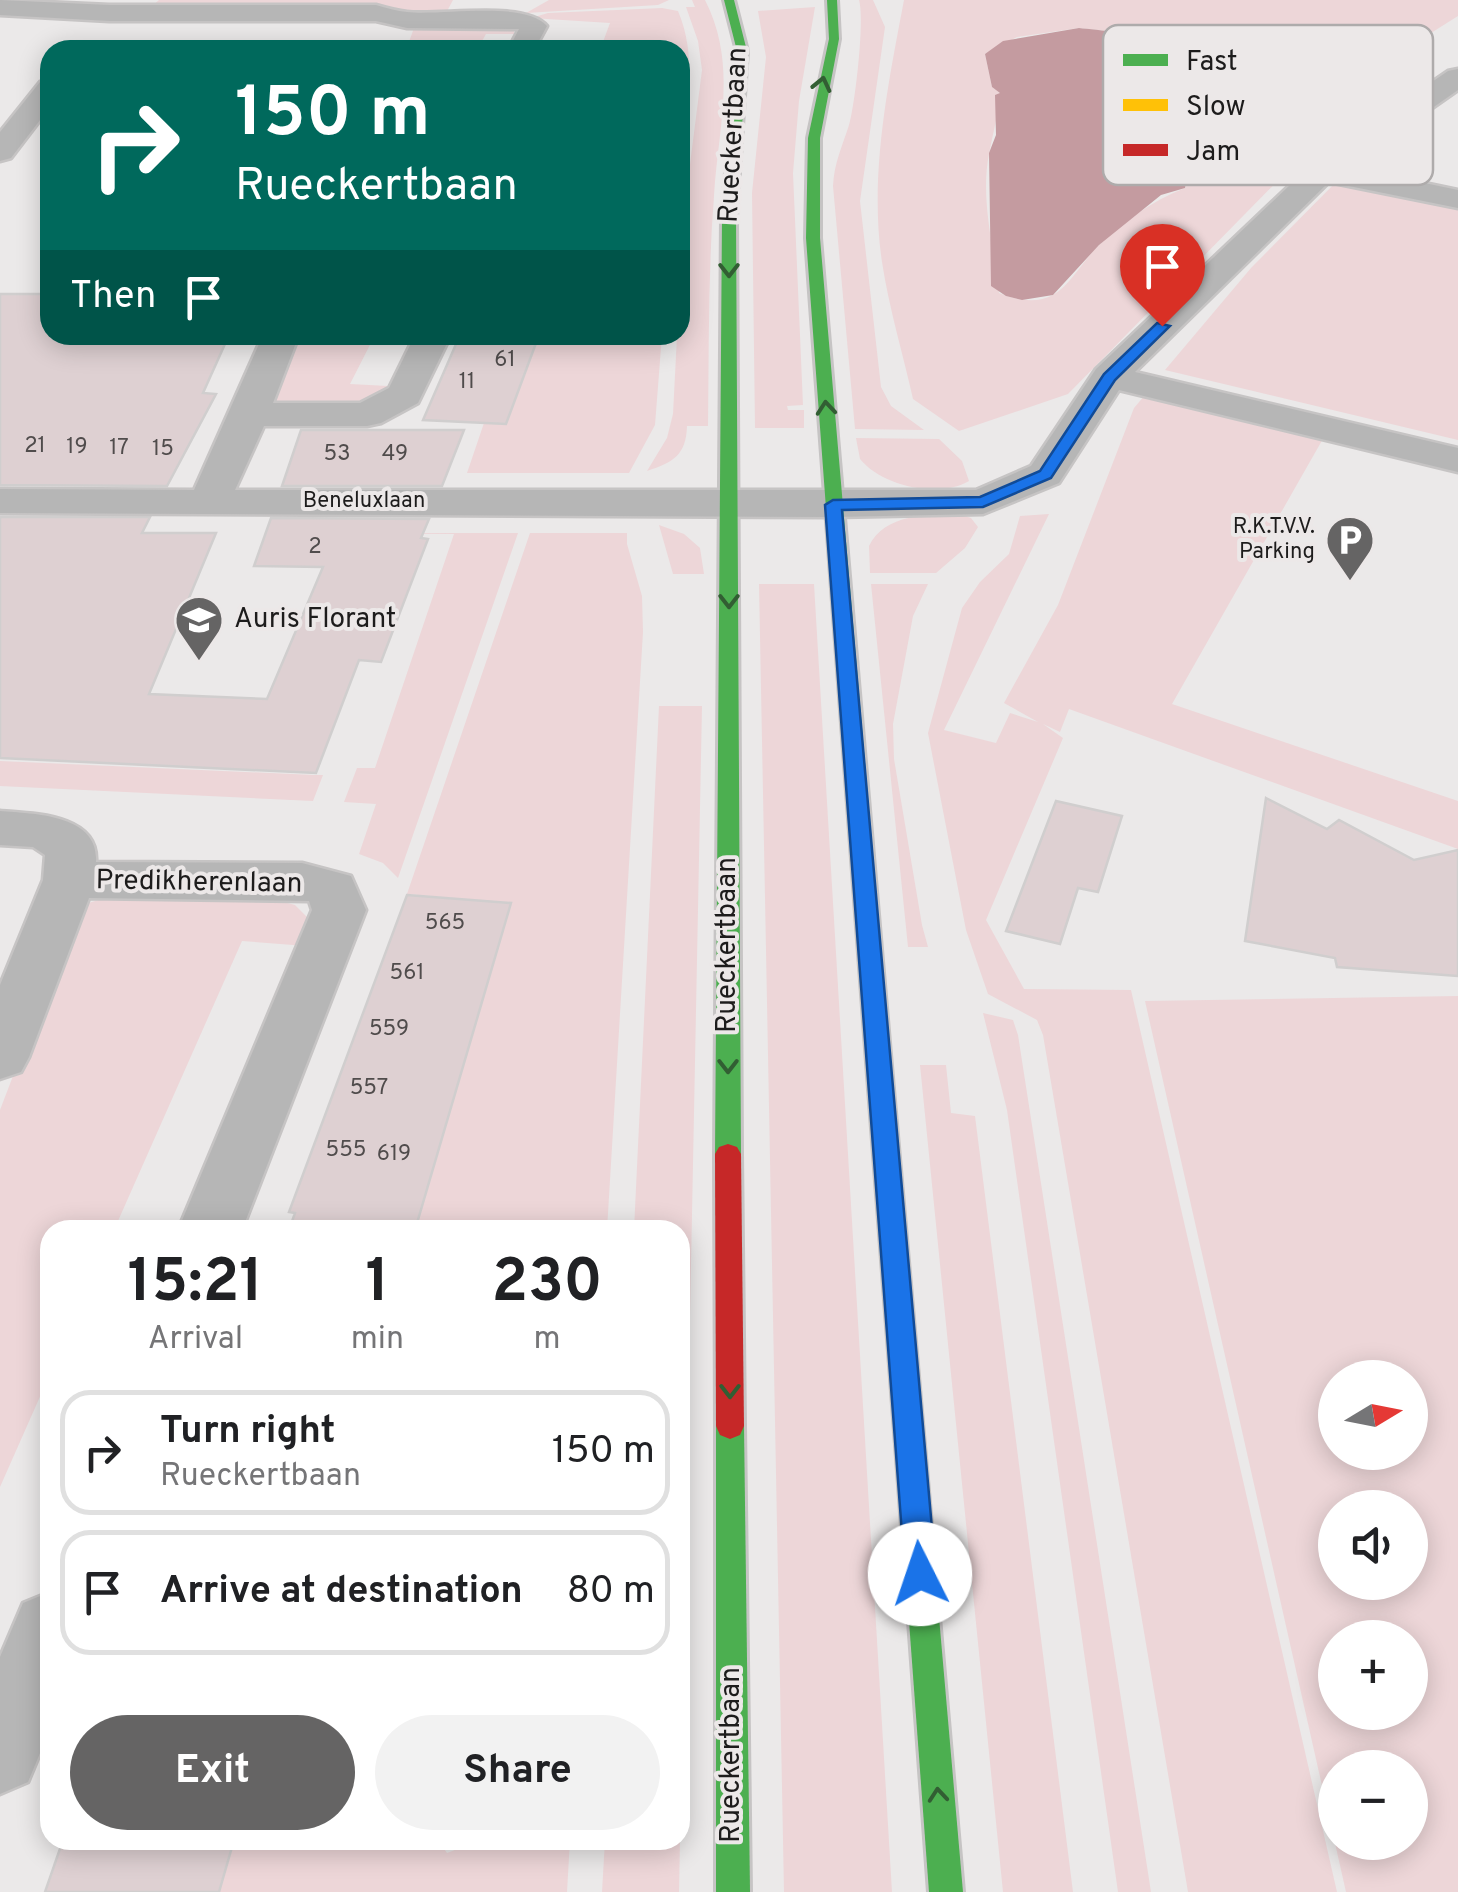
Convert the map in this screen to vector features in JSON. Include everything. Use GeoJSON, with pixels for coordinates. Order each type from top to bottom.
{"type":"FeatureCollection","features":[{"type":"Feature","properties":{"kind":"main road","name":"Rueckertbaan"},"geometry":{"type":"LineString","coordinates":[[729,0],[742,50],[729,216],[733,1892]]}},
{"type":"Feature","properties":{"kind":"main road"},"geometry":{"type":"LineString","coordinates":[[832,0],[835,29],[818,106],[812,171],[833,505],[946,1892]]}},
{"type":"Feature","properties":{"kind":"street"},"geometry":{"type":"LineString","coordinates":[[0,6],[109,12],[376,13],[407,20],[520,20],[534,26],[526,40]]}},
{"type":"Feature","properties":{"kind":"street"},"geometry":{"type":"LineString","coordinates":[[90,38],[109,12]]}},
{"type":"Feature","properties":{"kind":"street"},"geometry":{"type":"LineString","coordinates":[[399,40],[407,20]]}},
{"type":"Feature","properties":{"kind":"street"},"geometry":{"type":"LineString","coordinates":[[1433,94],[1458,77]]}},
{"type":"Feature","properties":{"kind":"street"},"geometry":{"type":"LineString","coordinates":[[0,152],[40,101]]}},
{"type":"Feature","properties":{"kind":"street"},"geometry":{"type":"LineString","coordinates":[[833,505],[983,502],[1046,474],[1109,377],[1308,185]]}},
{"type":"Feature","properties":{"kind":"street"},"geometry":{"type":"LineString","coordinates":[[1390,185],[1458,199]]}},
{"type":"Feature","properties":{"kind":"street"},"geometry":{"type":"LineString","coordinates":[[209,501],[277,345]]}},
{"type":"Feature","properties":{"kind":"street"},"geometry":{"type":"LineString","coordinates":[[250,414],[367,415],[406,396],[429,345]]}},
{"type":"Feature","properties":{"kind":"street"},"geometry":{"type":"LineString","coordinates":[[1109,377],[1458,460]]}},
{"type":"Feature","properties":{"kind":"street","name":"Beneluxlaan"},"geometry":{"type":"LineString","coordinates":[[0,501],[833,505]]}},
{"type":"Feature","properties":{"kind":"street"},"geometry":{"type":"LineString","coordinates":[[0,828],[46,830],[71,849],[69,880]]}},
{"type":"Feature","properties":{"kind":"street","name":"Predikherenlaan"},"geometry":{"type":"LineString","coordinates":[[0,1056],[69,880],[302,881],[332,890],[339,910],[214,1220]]}},
{"type":"Feature","properties":{"kind":"street"},"geometry":{"type":"LineString","coordinates":[[0,1754],[40,1654]]}},
{"type":"Feature","properties":{"kind":"shaded area"},"geometry":{"type":"Polygon","coordinates":[[[159,0],[453,0],[446,13],[349,4],[347,8],[152,6],[159,0]]]}},
{"type":"Feature","properties":{"kind":"shaded area"},"geometry":{"type":"Polygon","coordinates":[[[549,0],[669,0],[658,5],[526,13],[549,0]]]}},
{"type":"Feature","properties":{"kind":"shaded area"},"geometry":{"type":"Polygon","coordinates":[[[692,0],[705,0],[721,48],[723,72],[711,253],[708,426],[687,426],[677,456],[647,471],[667,438],[673,414],[677,345],[690,345],[690,164],[702,70],[698,41],[686,7],[695,7],[692,0]]]}},
{"type":"Feature","properties":{"kind":"shaded area"},"geometry":{"type":"Polygon","coordinates":[[[859,0],[873,0],[885,27],[860,201],[881,387],[891,406],[924,430],[855,429],[833,186],[854,100],[860,43],[859,0]]]}},
{"type":"Feature","properties":{"kind":"shaded area"},"geometry":{"type":"Polygon","coordinates":[[[904,0],[1458,0],[1458,16],[1433,32],[1433,25],[1103,25],[1103,31],[1079,28],[1017,37],[985,54],[992,87],[1001,93],[986,188],[999,293],[1033,300],[1053,295],[1115,230],[1186,185],[1274,185],[1068,394],[959,431],[913,399],[892,314],[882,262],[878,197],[887,98],[904,0]]]}},
{"type":"Feature","properties":{"kind":"shaded area"},"geometry":{"type":"Polygon","coordinates":[[[815,7],[799,101],[793,173],[803,405],[787,406],[788,410],[804,410],[804,428],[755,428],[752,193],[766,57],[758,11],[815,7]]]}},
{"type":"Feature","properties":{"kind":"shaded area"},"geometry":{"type":"Polygon","coordinates":[[[662,8],[678,11],[686,40],[604,40],[610,23],[531,18],[548,13],[662,8]]]}},
{"type":"Feature","properties":{"kind":"shaded area"},"geometry":{"type":"Polygon","coordinates":[[[414,28],[514,31],[486,34],[483,40],[410,40],[414,28]]]}},
{"type":"Feature","properties":{"kind":"shaded area"},"geometry":{"type":"Polygon","coordinates":[[[1079,28],[1103,31],[1103,185],[1186,185],[1161,195],[1099,245],[1053,295],[1022,300],[991,286],[989,153],[996,135],[995,95],[1000,93],[992,87],[985,54],[1003,41],[1079,28]]]}},
{"type":"Feature","properties":{"kind":"shaded area"},"geometry":{"type":"Polygon","coordinates":[[[1333,185],[1402,185],[1458,197],[1458,440],[1165,370],[1251,268],[1333,185]]]}},
{"type":"Feature","properties":{"kind":"shaded area"},"geometry":{"type":"Polygon","coordinates":[[[293,345],[370,345],[350,384],[388,386],[379,396],[353,406],[273,402],[293,345]]]}},
{"type":"Feature","properties":{"kind":"shaded area"},"geometry":{"type":"Polygon","coordinates":[[[533,345],[661,345],[655,425],[629,473],[467,473],[484,423],[533,345]]]}},
{"type":"Feature","properties":{"kind":"shaded area"},"geometry":{"type":"Polygon","coordinates":[[[1151,388],[1328,430],[1172,704],[1458,801],[1458,849],[1069,709],[1060,732],[1043,724],[1063,738],[986,920],[1024,989],[1131,990],[1318,1809],[1318,1860],[1330,1860],[1337,1892],[1188,1892],[1043,1035],[1037,1020],[988,994],[966,930],[928,733],[962,608],[980,582],[1009,554],[1020,516],[1049,514],[944,730],[996,743],[1010,713],[1038,722],[1004,703],[1058,605],[1134,408],[1151,388]]]}},
{"type":"Feature","properties":{"kind":"shaded area"},"geometry":{"type":"Polygon","coordinates":[[[856,438],[939,439],[962,461],[969,481],[942,489],[896,483],[860,459],[856,438]]]}},
{"type":"Feature","properties":{"kind":"shaded area"},"geometry":{"type":"Polygon","coordinates":[[[959,514],[971,518],[978,527],[965,548],[936,573],[870,573],[869,546],[885,527],[908,518],[959,514]]]}},
{"type":"Feature","properties":{"kind":"shaded area"},"geometry":{"type":"Polygon","coordinates":[[[659,525],[684,534],[700,548],[704,574],[673,574],[659,525]]]}},
{"type":"Feature","properties":{"kind":"shaded area"},"geometry":{"type":"Polygon","coordinates":[[[276,533],[518,533],[398,878],[383,863],[359,854],[376,804],[344,802],[357,768],[375,768],[454,534],[276,533]]]}},
{"type":"Feature","properties":{"kind":"shaded area"},"geometry":{"type":"Polygon","coordinates":[[[530,533],[627,533],[642,596],[643,632],[608,1220],[418,1220],[511,903],[407,894],[530,533]]]}},
{"type":"Feature","properties":{"kind":"shaded area"},"geometry":{"type":"Polygon","coordinates":[[[759,584],[814,584],[892,1892],[784,1892],[759,584]]]}},
{"type":"Feature","properties":{"kind":"shaded area"},"geometry":{"type":"Polygon","coordinates":[[[871,584],[928,584],[913,616],[893,724],[894,759],[928,947],[908,947],[871,584]]]}},
{"type":"Feature","properties":{"kind":"shaded area"},"geometry":{"type":"Polygon","coordinates":[[[659,706],[702,706],[690,1316],[690,1220],[634,1220],[659,706]]]}},
{"type":"Feature","properties":{"kind":"shaded area"},"geometry":{"type":"Polygon","coordinates":[[[0,761],[323,775],[313,801],[0,786],[0,761]]]}},
{"type":"Feature","properties":{"kind":"shaded area"},"geometry":{"type":"Polygon","coordinates":[[[102,899],[272,899],[295,905],[309,919],[306,946],[242,941],[118,1220],[40,1220],[40,1397],[0,1487],[0,1110],[75,914],[85,904],[102,899]]]}},
{"type":"Feature","properties":{"kind":"shaded area"},"geometry":{"type":"Polygon","coordinates":[[[1458,996],[1458,1892],[1346,1892],[1339,1860],[1428,1860],[1428,1750],[1318,1750],[1318,1768],[1145,1001],[1458,996]]]}},
{"type":"Feature","properties":{"kind":"shaded area"},"geometry":{"type":"Polygon","coordinates":[[[983,1013],[1013,1020],[1018,1035],[1151,1892],[1118,1892],[1007,1110],[983,1013]]]}},
{"type":"Feature","properties":{"kind":"shaded area"},"geometry":{"type":"Polygon","coordinates":[[[920,1065],[946,1065],[951,1113],[975,1116],[1073,1892],[1003,1892],[920,1065]]]}},
{"type":"Feature","properties":{"kind":"shaded area"},"geometry":{"type":"Polygon","coordinates":[[[232,1850],[569,1850],[567,1892],[219,1892],[232,1850]]]}},
{"type":"Feature","properties":{"kind":"shaded area"},"geometry":{"type":"Polygon","coordinates":[[[604,1850],[680,1850],[679,1892],[602,1892],[604,1850]]]}},
{"type":"Feature","properties":{"kind":"building"},"geometry":{"type":"Polygon","coordinates":[[[0,294],[40,294],[40,345],[225,345],[203,393],[216,394],[167,486],[0,485],[0,294]]]}},
{"type":"Feature","properties":{"kind":"building"},"geometry":{"type":"Polygon","coordinates":[[[456,345],[535,345],[506,424],[423,420],[456,345]]]}},
{"type":"Feature","properties":{"kind":"building"},"geometry":{"type":"Polygon","coordinates":[[[301,430],[464,430],[442,486],[282,486],[301,430]]]}},
{"type":"Feature","properties":{"kind":"building","name":"Auris Florant"},"geometry":{"type":"Polygon","coordinates":[[[0,517],[150,517],[142,533],[216,533],[149,694],[267,699],[323,567],[254,566],[271,518],[429,519],[421,538],[428,539],[381,662],[359,660],[316,773],[0,758],[0,517]]]}},
{"type":"Feature","properties":{"kind":"building"},"geometry":{"type":"Polygon","coordinates":[[[1266,798],[1327,829],[1339,820],[1414,860],[1458,850],[1458,976],[1337,967],[1335,958],[1245,941],[1266,798]]]}},
{"type":"Feature","properties":{"kind":"building"},"geometry":{"type":"Polygon","coordinates":[[[1056,801],[1122,816],[1098,892],[1078,888],[1060,944],[1006,931],[1056,801]]]}},
{"type":"Feature","properties":{"kind":"building"},"geometry":{"type":"Polygon","coordinates":[[[407,895],[511,903],[418,1220],[293,1220],[295,1213],[289,1212],[407,895]]]}},
{"type":"Feature","properties":{"kind":"building"},"geometry":{"type":"Polygon","coordinates":[[[60,1850],[231,1850],[219,1892],[45,1892],[60,1850]]]}},
{"type":"Feature","properties":{"kind":"traffic: fast"},"geometry":{"type":"LineString","coordinates":[[728,1154],[729,217],[742,51],[729,0]]}},
{"type":"Feature","properties":{"kind":"traffic: fast"},"geometry":{"type":"LineString","coordinates":[[832,0],[834,39],[814,138],[813,238],[881,1089]]}},
{"type":"Feature","properties":{"kind":"traffic: fast"},"geometry":{"type":"LineString","coordinates":[[730,1426],[733,1892]]}},
{"type":"Feature","properties":{"kind":"traffic: fast"},"geometry":{"type":"LineString","coordinates":[[910,1445],[946,1892]]}},
{"type":"Feature","properties":{"kind":"traffic: slow"},"geometry":{"type":"LineString","coordinates":[[881,1089],[910,1445]]}},
{"type":"Feature","properties":{"kind":"traffic: jam"},"geometry":{"type":"LineString","coordinates":[[728,1154],[730,1426]]}},
{"type":"Feature","properties":{"kind":"place","name":"R.K.T.V.V. Parking"},"geometry":{"type":"Point","coordinates":[1350,582]}},
{"type":"Feature","properties":{"kind":"place","name":"Auris Florant"},"geometry":{"type":"Point","coordinates":[199,662]}},
{"type":"Feature","properties":{"kind":"route"},"geometry":{"type":"LineString","coordinates":[[920,1574],[833,505],[983,502],[1046,474],[1109,377],[1162,326]]}}]}
